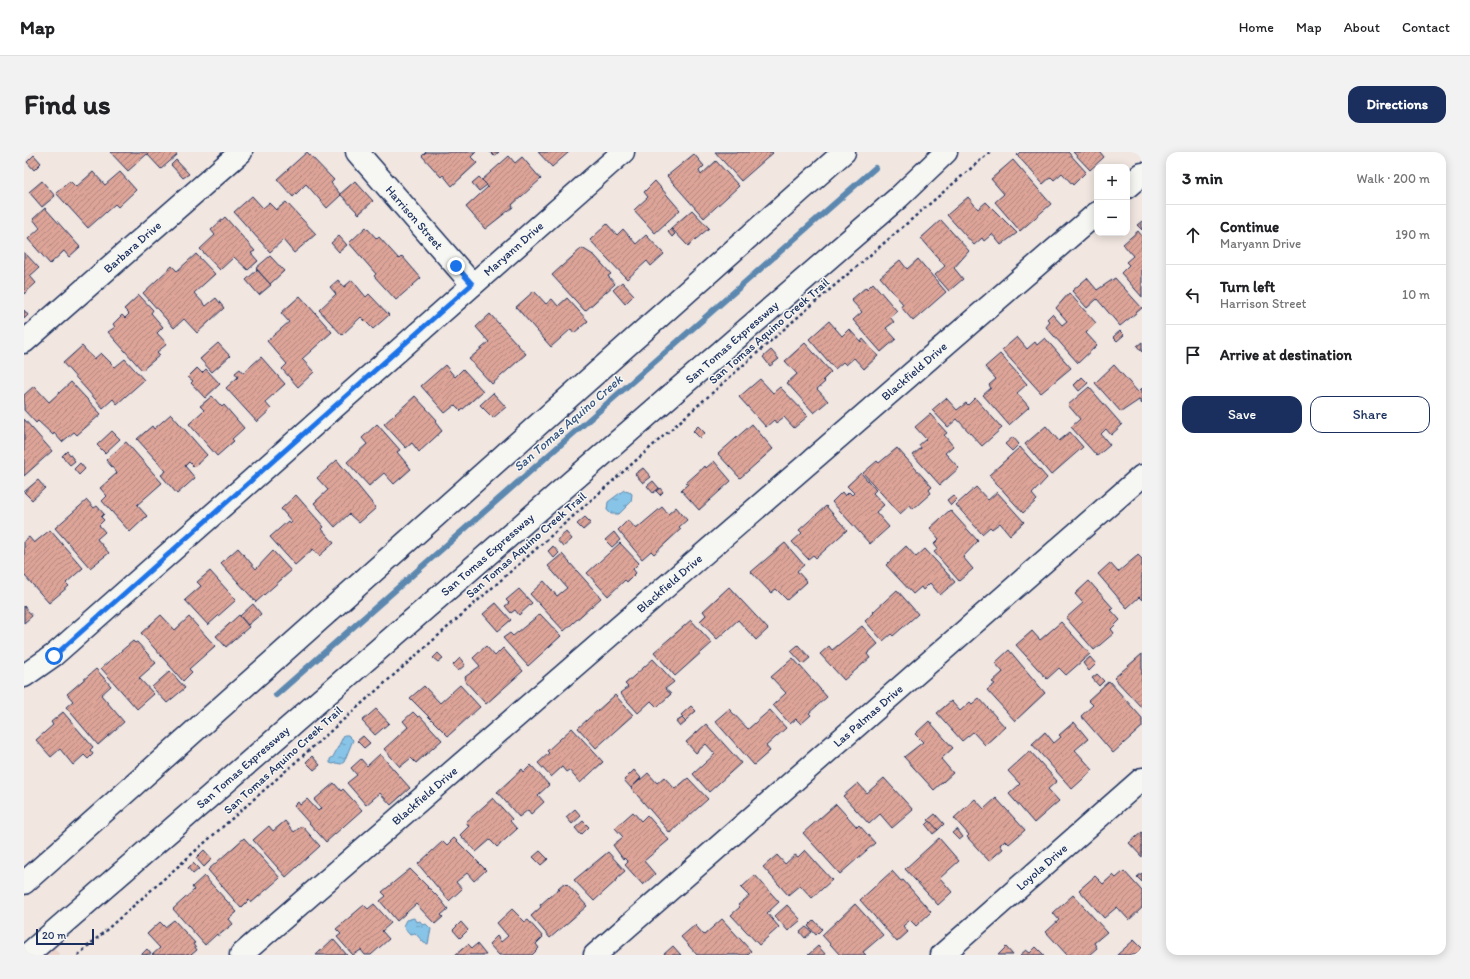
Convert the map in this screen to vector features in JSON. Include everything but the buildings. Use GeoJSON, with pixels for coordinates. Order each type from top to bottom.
{"type":"FeatureCollection","features":[{"type":"Feature","properties":{"kind":"main road","name":"Barbara Drive"},"geometry":{"type":"LineString","coordinates":[[24,342],[241,152]]}},
{"type":"Feature","properties":{"kind":"main road","name":"Harrison Street"},"geometry":{"type":"LineString","coordinates":[[357,152],[472,284]]}},
{"type":"Feature","properties":{"kind":"main road","name":"Maryann Drive"},"geometry":{"type":"LineString","coordinates":[[24,676],[54,656],[472,284],[623,152]]}},
{"type":"Feature","properties":{"kind":"main road"},"geometry":{"type":"LineString","coordinates":[[24,883],[844,152]]}},
{"type":"Feature","properties":{"kind":"main road","name":"San Tomas Expressway"},"geometry":{"type":"LineString","coordinates":[[27,955],[899,197],[946,152]]}},
{"type":"Feature","properties":{"kind":"main road"},"geometry":{"type":"LineString","coordinates":[[1130,184],[1142,174]]}},
{"type":"Feature","properties":{"kind":"main road","name":"Blackfield Drive"},"geometry":{"type":"LineString","coordinates":[[241,955],[1094,216]]}},
{"type":"Feature","properties":{"kind":"main road","name":"Las Palmas Drive"},"geometry":{"type":"LineString","coordinates":[[595,955],[1142,476]]}},
{"type":"Feature","properties":{"kind":"main road","name":"Loyola Drive"},"geometry":{"type":"LineString","coordinates":[[942,955],[1142,779]]}},
{"type":"Feature","properties":{"kind":"main road"},"geometry":{"type":"LineString","coordinates":[[24,864],[117,800]]}},
{"type":"Feature","properties":{"kind":"path","name":"San Tomas Aquino Creek Trail"},"geometry":{"type":"LineString","coordinates":[[78,955],[791,323],[990,152]]}},
{"type":"Feature","properties":{"kind":"shaded area"},"geometry":{"type":"Polygon","coordinates":[[[46,938],[60,955],[27,955],[46,938]]]}},
{"type":"Feature","properties":{"kind":"water"},"geometry":{"type":"Polygon","coordinates":[[[624,490],[629,491],[632,494],[631,502],[619,514],[611,514],[607,510],[608,502],[624,490]]]}},
{"type":"Feature","properties":{"kind":"water"},"geometry":{"type":"Polygon","coordinates":[[[344,735],[348,735],[353,740],[344,762],[341,764],[330,763],[330,759],[333,757],[344,735]]]}},
{"type":"Feature","properties":{"kind":"water"},"geometry":{"type":"Polygon","coordinates":[[[414,918],[416,922],[420,921],[423,925],[426,924],[431,929],[428,944],[424,943],[415,933],[410,934],[403,926],[406,920],[414,918]]]}},
{"type":"Feature","properties":{"kind":"waterway","name":"San Tomas Aquino Creek"},"geometry":{"type":"LineString","coordinates":[[276,695],[875,168]]}},
{"type":"Feature","properties":{"kind":"route"},"geometry":{"type":"LineString","coordinates":[[54,656],[472,284],[456,266]]}}]}
